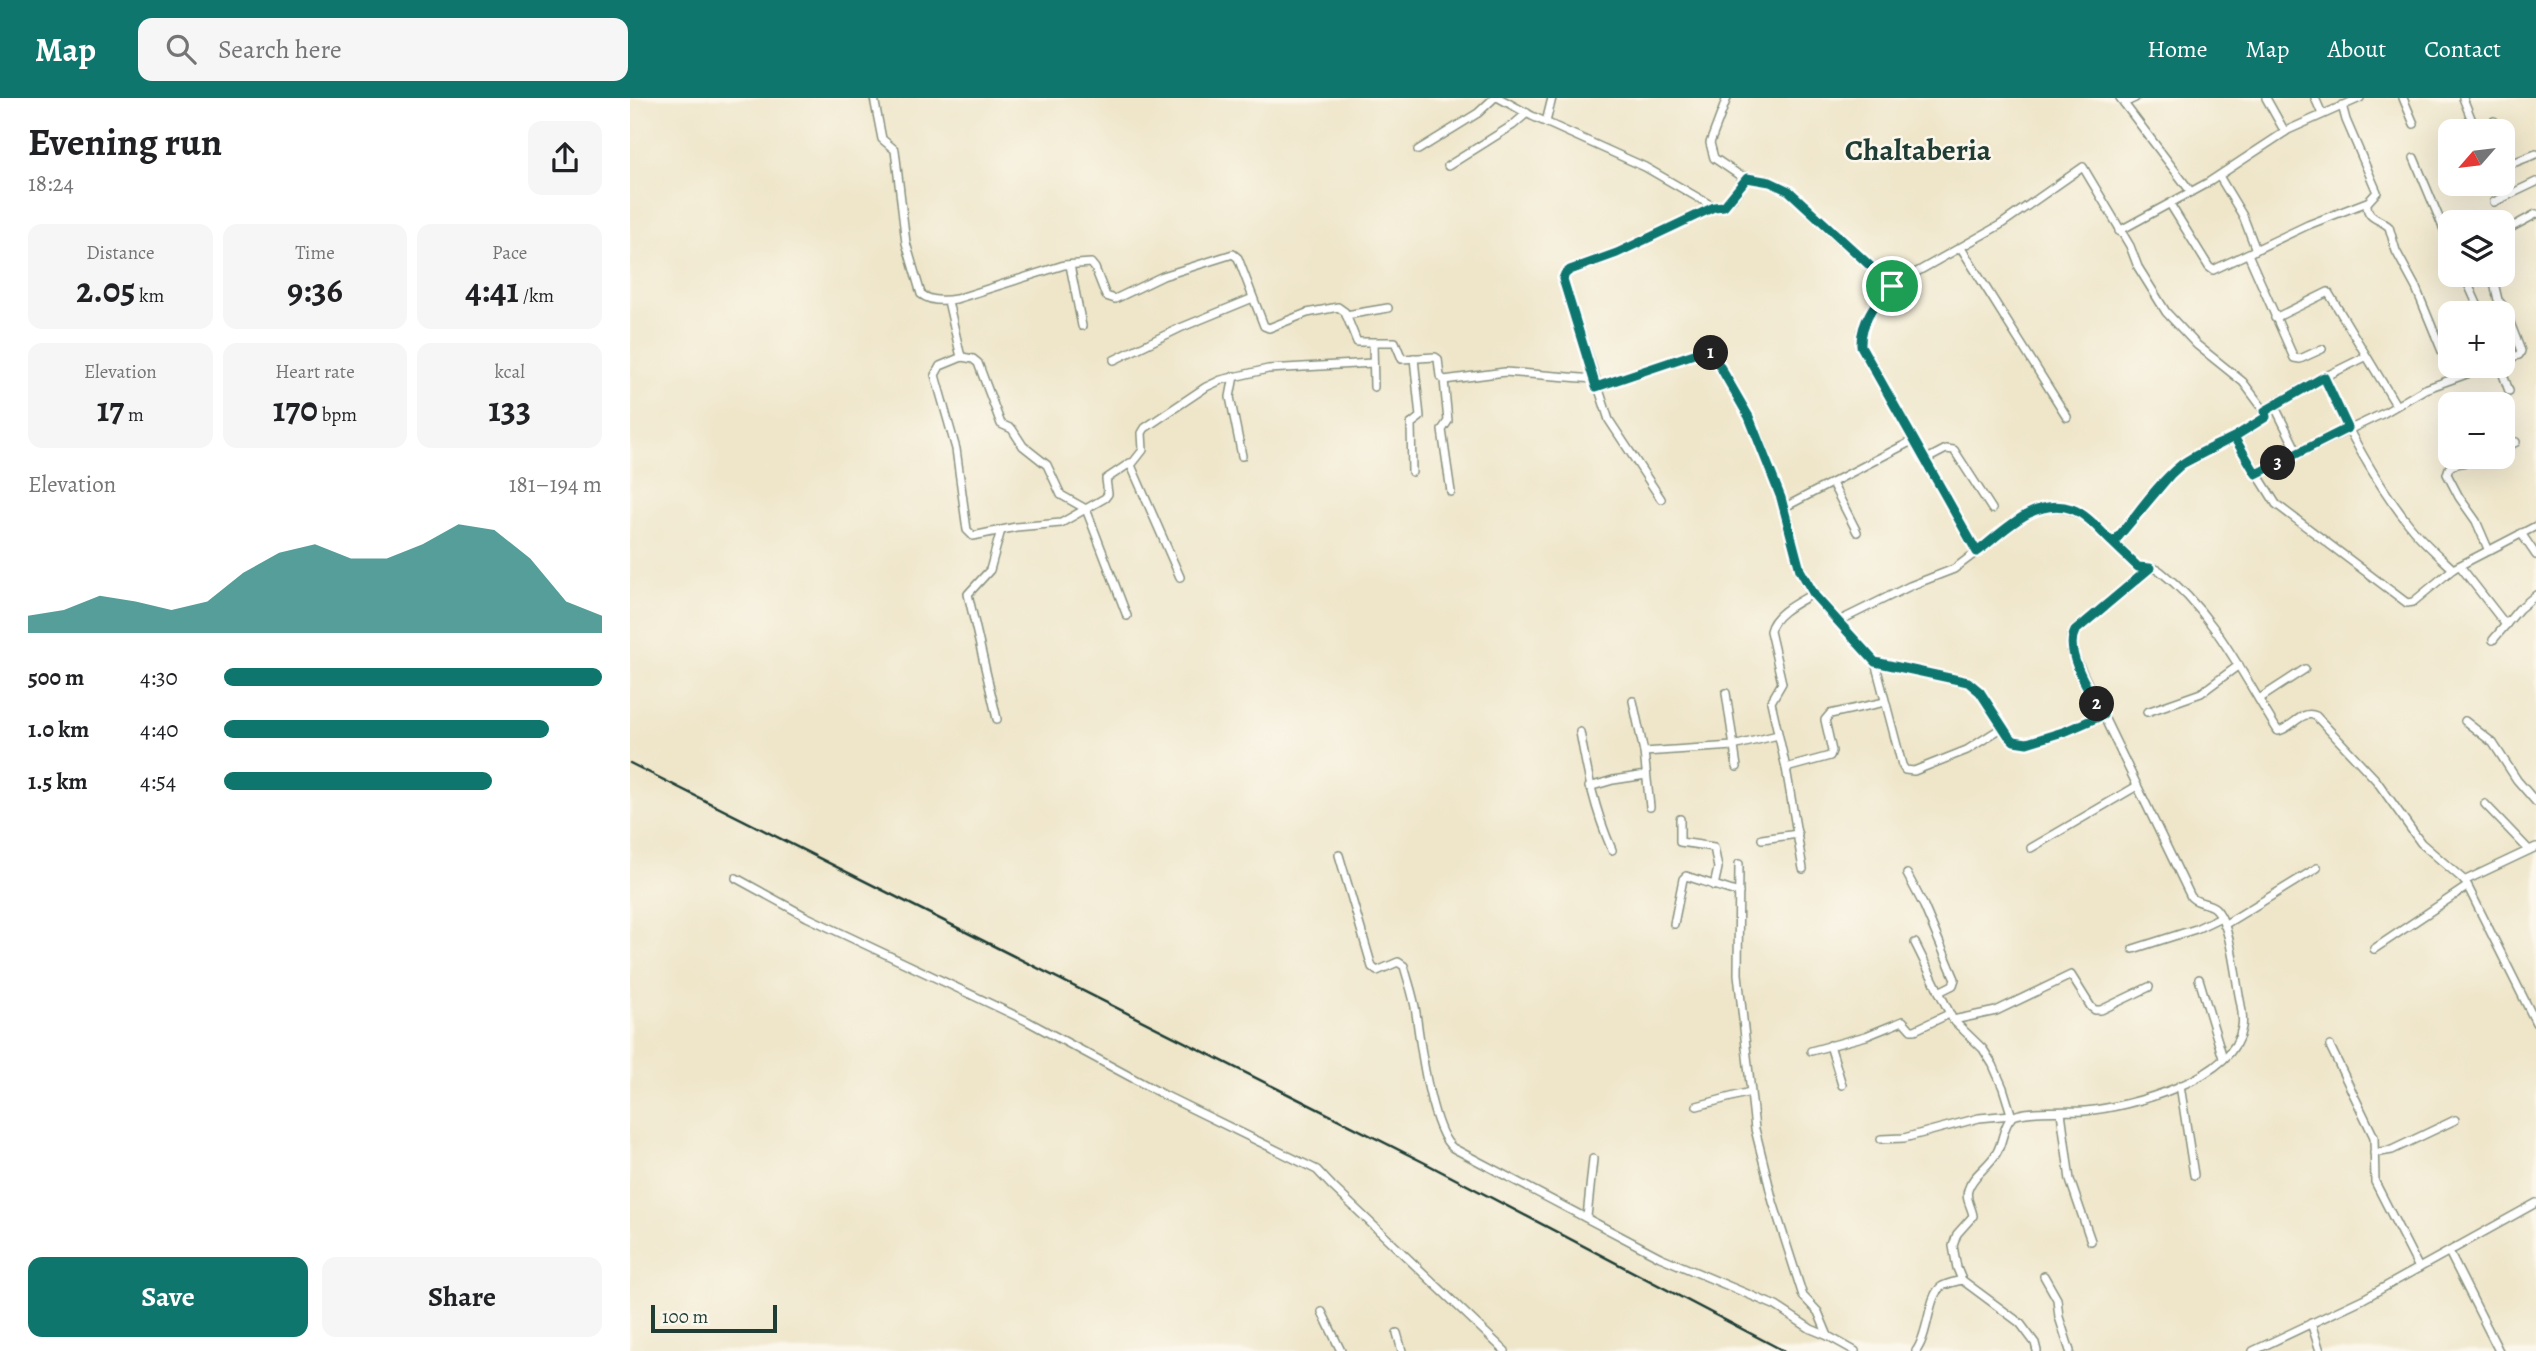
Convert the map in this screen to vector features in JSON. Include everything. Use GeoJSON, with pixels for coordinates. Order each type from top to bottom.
{"type":"FeatureCollection","features":[{"type":"Feature","properties":{"kind":"street"},"geometry":{"type":"LineString","coordinates":[[874,98],[882,139],[895,150],[906,243],[922,294],[928,298],[948,301],[1070,264],[1091,264],[1094,265],[1103,291],[1109,299],[1115,299],[1163,276],[1233,254],[1238,258],[1264,326],[1269,328],[1298,316],[1338,307],[1346,315],[1357,342],[1395,342],[1400,358],[1435,357],[1440,376],[1444,380],[1448,421],[1442,430],[1451,492]]}},
{"type":"Feature","properties":{"kind":"street"},"geometry":{"type":"LineString","coordinates":[[1418,150],[1478,113],[1496,98],[1645,167],[1714,207]]}},
{"type":"Feature","properties":{"kind":"street"},"geometry":{"type":"LineString","coordinates":[[1546,122],[1552,98]]}},
{"type":"Feature","properties":{"kind":"street"},"geometry":{"type":"LineString","coordinates":[[1727,98],[1710,143],[1714,158],[1747,178],[1770,182],[1789,191],[1892,286]]}},
{"type":"Feature","properties":{"kind":"street"},"geometry":{"type":"LineString","coordinates":[[2135,98],[2122,101],[2192,192]]}},
{"type":"Feature","properties":{"kind":"street"},"geometry":{"type":"LineString","coordinates":[[2266,98],[2285,132]]}},
{"type":"Feature","properties":{"kind":"street"},"geometry":{"type":"LineString","coordinates":[[2315,98],[2322,114]]}},
{"type":"Feature","properties":{"kind":"street"},"geometry":{"type":"LineString","coordinates":[[2119,231],[2219,176],[2285,132],[2360,98]]}},
{"type":"Feature","properties":{"kind":"street"},"geometry":{"type":"LineString","coordinates":[[2403,98],[2414,124]]}},
{"type":"Feature","properties":{"kind":"street"},"geometry":{"type":"LineString","coordinates":[[2463,98],[2471,119]]}},
{"type":"Feature","properties":{"kind":"street"},"geometry":{"type":"LineString","coordinates":[[2170,204],[2211,269],[2217,269],[2308,225],[2368,202],[2376,193],[2376,188],[2342,105]]}},
{"type":"Feature","properties":{"kind":"street"},"geometry":{"type":"LineString","coordinates":[[1448,166],[1513,125],[1527,113]]}},
{"type":"Feature","properties":{"kind":"street"},"geometry":{"type":"LineString","coordinates":[[2515,162],[2536,154]]}},
{"type":"Feature","properties":{"kind":"street"},"geometry":{"type":"LineString","coordinates":[[2414,158],[2438,215]]}},
{"type":"Feature","properties":{"kind":"street"},"geometry":{"type":"LineString","coordinates":[[1977,552],[1861,346],[1861,331],[1877,301],[1892,286],[2000,225],[2083,167],[2166,312],[2192,340],[2243,382],[2265,411],[2266,417],[2234,437],[2195,456],[2176,470],[2113,543]]}},
{"type":"Feature","properties":{"kind":"street"},"geometry":{"type":"LineString","coordinates":[[2219,176],[2243,216],[2252,252],[2275,318],[2296,359],[2322,349]]}},
{"type":"Feature","properties":{"kind":"street"},"geometry":{"type":"LineString","coordinates":[[1661,499],[1609,420],[1564,286],[1565,274],[1617,253],[1714,207],[1724,206],[1747,178]]}},
{"type":"Feature","properties":{"kind":"street"},"geometry":{"type":"LineString","coordinates":[[2494,202],[2536,182]]}},
{"type":"Feature","properties":{"kind":"street"},"geometry":{"type":"LineString","coordinates":[[2368,202],[2366,205],[2369,215],[2389,227],[2396,250],[2418,292],[2438,341]]}},
{"type":"Feature","properties":{"kind":"street"},"geometry":{"type":"LineString","coordinates":[[2515,225],[2536,214]]}},
{"type":"Feature","properties":{"kind":"street"},"geometry":{"type":"LineString","coordinates":[[1961,248],[2067,417]]}},
{"type":"Feature","properties":{"kind":"street"},"geometry":{"type":"LineString","coordinates":[[1070,264],[1082,326]]}},
{"type":"Feature","properties":{"kind":"street"},"geometry":{"type":"LineString","coordinates":[[2275,318],[2328,292],[2396,405]]}},
{"type":"Feature","properties":{"kind":"street"},"geometry":{"type":"LineString","coordinates":[[1114,360],[1180,328],[1253,298]]}},
{"type":"Feature","properties":{"kind":"street"},"geometry":{"type":"LineString","coordinates":[[948,301],[962,357]]}},
{"type":"Feature","properties":{"kind":"street"},"geometry":{"type":"LineString","coordinates":[[1346,315],[1388,308]]}},
{"type":"Feature","properties":{"kind":"street"},"geometry":{"type":"LineString","coordinates":[[2515,335],[2521,351],[2515,356]]}},
{"type":"Feature","properties":{"kind":"street"},"geometry":{"type":"LineString","coordinates":[[1373,343],[1374,387]]}},
{"type":"Feature","properties":{"kind":"street"},"geometry":{"type":"LineString","coordinates":[[1444,380],[1505,372],[1595,383],[1703,351],[1710,352],[1749,417],[1783,508],[1793,552],[1803,577],[1875,662],[1902,765],[1909,772],[1967,750],[2003,727]]}},
{"type":"Feature","properties":{"kind":"street"},"geometry":{"type":"LineString","coordinates":[[1127,616],[1086,509],[1062,495],[1047,466],[1026,449],[1012,429],[1001,424],[978,363],[962,357],[940,366],[935,374],[956,449],[967,530],[973,536],[1001,530],[1056,525],[1086,509],[1105,498],[1108,494],[1107,477],[1132,464],[1143,450],[1142,433],[1145,428],[1206,387],[1234,376],[1268,369],[1373,363]]}},
{"type":"Feature","properties":{"kind":"street"},"geometry":{"type":"LineString","coordinates":[[2265,411],[2365,357]]}},
{"type":"Feature","properties":{"kind":"street"},"geometry":{"type":"LineString","coordinates":[[1412,472],[1411,424],[1420,416],[1413,358]]}},
{"type":"Feature","properties":{"kind":"street"},"geometry":{"type":"LineString","coordinates":[[1234,376],[1230,397],[1242,456]]}},
{"type":"Feature","properties":{"kind":"street"},"geometry":{"type":"LineString","coordinates":[[2324,377],[2348,428],[2381,485],[2405,519],[2418,535],[2457,568],[2506,625]]}},
{"type":"Feature","properties":{"kind":"street"},"geometry":{"type":"LineString","coordinates":[[2256,474],[2425,389],[2453,378]]}},
{"type":"Feature","properties":{"kind":"street"},"geometry":{"type":"LineString","coordinates":[[2504,378],[2509,391]]}},
{"type":"Feature","properties":{"kind":"street"},"geometry":{"type":"LineString","coordinates":[[2274,405],[2298,453]]}},
{"type":"Feature","properties":{"kind":"street"},"geometry":{"type":"LineString","coordinates":[[2234,437],[2276,504],[2407,603],[2413,602],[2457,568],[2536,526]]}},
{"type":"Feature","properties":{"kind":"street"},"geometry":{"type":"LineString","coordinates":[[1783,508],[1914,440]]}},
{"type":"Feature","properties":{"kind":"street"},"geometry":{"type":"LineString","coordinates":[[1925,460],[1946,449],[1954,450],[1992,509]]}},
{"type":"Feature","properties":{"kind":"street"},"geometry":{"type":"LineString","coordinates":[[1132,464],[1180,577]]}},
{"type":"Feature","properties":{"kind":"street"},"geometry":{"type":"LineString","coordinates":[[2449,469],[2447,474],[2459,498],[2476,521],[2489,551]]}},
{"type":"Feature","properties":{"kind":"street"},"geometry":{"type":"LineString","coordinates":[[1832,483],[1857,532]]}},
{"type":"Feature","properties":{"kind":"street"},"geometry":{"type":"LineString","coordinates":[[1839,621],[1910,586],[1954,569],[2028,513],[2040,508],[2072,509],[2138,567],[2159,570],[2203,613],[2227,644],[2280,731],[2309,713],[2316,716],[2376,780],[2421,843],[2466,884],[2536,1023]]}},
{"type":"Feature","properties":{"kind":"street"},"geometry":{"type":"LineString","coordinates":[[997,719],[968,594],[987,575],[1001,530]]}},
{"type":"Feature","properties":{"kind":"street"},"geometry":{"type":"LineString","coordinates":[[2521,533],[2536,555]]}},
{"type":"Feature","properties":{"kind":"street"},"geometry":{"type":"LineString","coordinates":[[1881,1139],[1904,1138],[1979,1118],[2095,1110],[2129,1104],[2180,1085],[2212,1068],[2234,1046],[2243,1025],[2242,1008],[2221,917],[2211,906],[2194,900],[2072,651],[2071,638],[2075,631],[2150,568]]}},
{"type":"Feature","properties":{"kind":"street"},"geometry":{"type":"LineString","coordinates":[[1803,869],[1786,768],[1771,702],[1782,682],[1771,627],[1786,611],[1814,593]]}},
{"type":"Feature","properties":{"kind":"street"},"geometry":{"type":"LineString","coordinates":[[2493,640],[2522,606],[2536,595]]}},
{"type":"Feature","properties":{"kind":"street"},"geometry":{"type":"LineString","coordinates":[[1875,662],[1963,679],[1980,692],[2014,741],[2027,743],[2066,731],[2103,715]]}},
{"type":"Feature","properties":{"kind":"street"},"geometry":{"type":"LineString","coordinates":[[2147,712],[2201,693],[2239,665]]}},
{"type":"Feature","properties":{"kind":"street"},"geometry":{"type":"LineString","coordinates":[[2259,699],[2305,669]]}},
{"type":"Feature","properties":{"kind":"street"},"geometry":{"type":"LineString","coordinates":[[1726,693],[1737,767]]}},
{"type":"Feature","properties":{"kind":"street"},"geometry":{"type":"LineString","coordinates":[[1633,701],[1644,752],[1650,807]]}},
{"type":"Feature","properties":{"kind":"street"},"geometry":{"type":"LineString","coordinates":[[1786,768],[1830,756],[1832,751],[1825,720],[1830,714],[1885,702]]}},
{"type":"Feature","properties":{"kind":"street"},"geometry":{"type":"LineString","coordinates":[[2465,721],[2493,743],[2516,780],[2536,802]]}},
{"type":"Feature","properties":{"kind":"street"},"geometry":{"type":"LineString","coordinates":[[1580,732],[1589,787],[1612,850]]}},
{"type":"Feature","properties":{"kind":"street"},"geometry":{"type":"LineString","coordinates":[[1644,752],[1733,746],[1778,735]]}},
{"type":"Feature","properties":{"kind":"street"},"geometry":{"type":"LineString","coordinates":[[1589,787],[1646,775]]}},
{"type":"Feature","properties":{"kind":"street"},"geometry":{"type":"LineString","coordinates":[[2031,848],[2137,786]]}},
{"type":"Feature","properties":{"kind":"street"},"geometry":{"type":"LineString","coordinates":[[2374,949],[2466,884],[2532,848],[2485,804]]}},
{"type":"Feature","properties":{"kind":"street"},"geometry":{"type":"LineString","coordinates":[[1679,819],[1680,842],[1714,847],[1718,868],[1714,886]]}},
{"type":"Feature","properties":{"kind":"street"},"geometry":{"type":"LineString","coordinates":[[1762,839],[1798,834]]}},
{"type":"Feature","properties":{"kind":"street"},"geometry":{"type":"LineString","coordinates":[[1339,855],[1372,967],[1377,971],[1398,962],[1404,965],[1416,1012],[1418,1038],[1433,1104],[1445,1141],[1453,1148],[1660,1257],[1776,1306],[1811,1329],[1855,1351]]}},
{"type":"Feature","properties":{"kind":"street"},"geometry":{"type":"LineString","coordinates":[[1740,864],[1738,974],[1755,1129],[1797,1279],[1803,1296],[1820,1315],[1828,1336]]}},
{"type":"Feature","properties":{"kind":"street"},"geometry":{"type":"LineString","coordinates":[[2224,925],[2317,868]]}},
{"type":"Feature","properties":{"kind":"street"},"geometry":{"type":"LineString","coordinates":[[1907,874],[1924,906],[1955,979],[1953,985],[1939,992]]}},
{"type":"Feature","properties":{"kind":"street"},"geometry":{"type":"LineString","coordinates":[[1674,924],[1683,879],[1690,876],[1739,893]]}},
{"type":"Feature","properties":{"kind":"street"},"geometry":{"type":"LineString","coordinates":[[736,878],[807,917],[1027,1021],[1164,1095],[1317,1170],[1505,1351]]}},
{"type":"Feature","properties":{"kind":"street"},"geometry":{"type":"LineString","coordinates":[[2133,949],[2196,929],[2221,917]]}},
{"type":"Feature","properties":{"kind":"street"},"geometry":{"type":"LineString","coordinates":[[1914,943],[1951,1017],[1983,1049],[1993,1065],[2011,1116],[1998,1151],[1968,1189],[1973,1216],[1957,1234],[1953,1246],[1957,1268],[1962,1280],[2020,1323],[2035,1343],[2036,1351]]}},
{"type":"Feature","properties":{"kind":"street"},"geometry":{"type":"LineString","coordinates":[[1811,1051],[1866,1036],[1903,1021],[1911,1030],[1915,1030],[1951,1017],[1996,1011],[2071,975],[2095,1010],[2101,1010],[2149,986]]}},
{"type":"Feature","properties":{"kind":"street"},"geometry":{"type":"LineString","coordinates":[[2199,979],[2223,1058]]}},
{"type":"Feature","properties":{"kind":"street"},"geometry":{"type":"LineString","coordinates":[[1830,1045],[1842,1085]]}},
{"type":"Feature","properties":{"kind":"street"},"geometry":{"type":"LineString","coordinates":[[2330,1046],[2371,1129],[2375,1182],[2419,1268]]}},
{"type":"Feature","properties":{"kind":"street"},"geometry":{"type":"LineString","coordinates":[[2180,1085],[2194,1175]]}},
{"type":"Feature","properties":{"kind":"street"},"geometry":{"type":"LineString","coordinates":[[1697,1106],[1750,1092]]}},
{"type":"Feature","properties":{"kind":"street"},"geometry":{"type":"LineString","coordinates":[[2060,1112],[2070,1180],[2091,1241]]}},
{"type":"Feature","properties":{"kind":"street"},"geometry":{"type":"LineString","coordinates":[[2374,1153],[2392,1150],[2455,1121]]}},
{"type":"Feature","properties":{"kind":"street"},"geometry":{"type":"LineString","coordinates":[[1587,1217],[1593,1159]]}},
{"type":"Feature","properties":{"kind":"street"},"geometry":{"type":"LineString","coordinates":[[2253,1351],[2363,1299],[2536,1203]]}},
{"type":"Feature","properties":{"kind":"street"},"geometry":{"type":"LineString","coordinates":[[2449,1252],[2499,1351]]}},
{"type":"Feature","properties":{"kind":"street"},"geometry":{"type":"LineString","coordinates":[[2044,1276],[2057,1299],[2059,1317],[2070,1351]]}},
{"type":"Feature","properties":{"kind":"street"},"geometry":{"type":"LineString","coordinates":[[1916,1351],[1925,1336],[1934,1294],[1940,1288],[1962,1280]]}},
{"type":"Feature","properties":{"kind":"street"},"geometry":{"type":"LineString","coordinates":[[1322,1312],[1340,1351]]}},
{"type":"Feature","properties":{"kind":"street"},"geometry":{"type":"LineString","coordinates":[[2311,1323],[2320,1351]]}},
{"type":"Feature","properties":{"kind":"street"},"geometry":{"type":"LineString","coordinates":[[1397,1333],[1402,1351]]}},
{"type":"Feature","properties":{"kind":"railway"},"geometry":{"type":"LineString","coordinates":[[630,763],[1425,1163],[1784,1351]]}},
{"type":"Feature","properties":{"kind":"district","name":"Chaltaberia"},"geometry":{"type":"Point","coordinates":[1918,150]}},
{"type":"Feature","properties":{"kind":"route"},"geometry":{"type":"LineString","coordinates":[[1892,286],[1789,191],[1770,182],[1747,178],[1724,206],[1714,207],[1617,253],[1570,270],[1563,279],[1596,387],[1703,351],[1714,356],[1749,417],[1781,498],[1793,552],[1800,570],[1815,596],[1875,662],[1963,679],[1974,685],[2008,735],[2020,743],[2066,731],[2103,715],[2079,669],[2070,644],[2071,638],[2075,631],[2150,568],[2138,567],[2113,543],[2182,464],[2234,437],[2266,417],[2265,411],[2324,377],[2348,428],[2256,474],[2234,437],[2195,456],[2182,464],[2170,475],[2113,543],[2072,509],[2040,508],[2028,513],[1977,552],[1861,346],[1861,331],[1877,301],[1892,286]]}}]}
